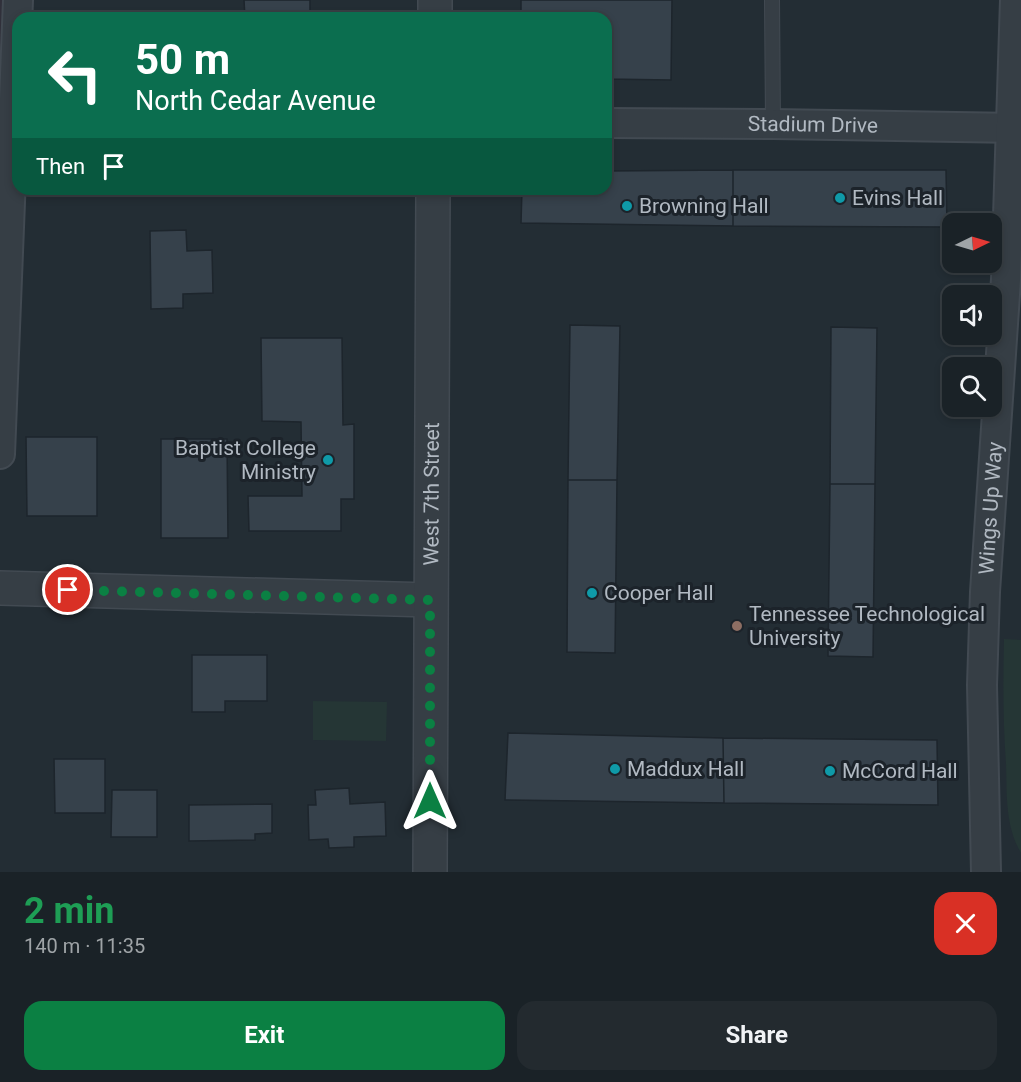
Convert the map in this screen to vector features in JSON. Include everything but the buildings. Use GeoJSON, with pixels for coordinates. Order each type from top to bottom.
{"type":"FeatureCollection","features":[{"type":"Feature","properties":{"kind":"street","name":"Wings Up Way"},"geometry":{"type":"LineString","coordinates":[[986,872],[982,673],[1016,128],[1014,0]]}},
{"type":"Feature","properties":{"kind":"street","name":"Stadium Drive"},"geometry":{"type":"LineString","coordinates":[[612,123],[1016,128]]}},
{"type":"Feature","properties":{"kind":"street"},"geometry":{"type":"LineString","coordinates":[[0,454],[12,151]]}},
{"type":"Feature","properties":{"kind":"street","name":"West 7th Street"},"geometry":{"type":"LineString","coordinates":[[429,872],[433,195]]}},
{"type":"Feature","properties":{"kind":"street"},"geometry":{"type":"LineString","coordinates":[[0,588],[430,600]]}},
{"type":"Feature","properties":{"kind":"lane"},"geometry":{"type":"LineString","coordinates":[[772,0],[772,124]]}},
{"type":"Feature","properties":{"kind":"shaded area"},"geometry":{"type":"Polygon","coordinates":[[[0,0],[4,0],[0,98],[0,0]]]}},
{"type":"Feature","properties":{"kind":"shaded area"},"geometry":{"type":"Polygon","coordinates":[[[1004,639],[1021,640],[1021,853],[1009,821],[1007,798],[1003,686],[1004,639]]]}},
{"type":"Feature","properties":{"kind":"shaded area"},"geometry":{"type":"Polygon","coordinates":[[[313,701],[387,702],[386,741],[313,740],[313,701]]]}},
{"type":"Feature","properties":{"kind":"place","name":"Evins Hall"},"geometry":{"type":"Point","coordinates":[840,198]}},
{"type":"Feature","properties":{"kind":"place","name":"Browning Hall"},"geometry":{"type":"Point","coordinates":[627,206]}},
{"type":"Feature","properties":{"kind":"place","name":"Baptist College Ministry"},"geometry":{"type":"Point","coordinates":[328,460]}},
{"type":"Feature","properties":{"kind":"place","name":"Cooper Hall"},"geometry":{"type":"Point","coordinates":[592,593]}},
{"type":"Feature","properties":{"kind":"place","name":"Tennessee Technological University"},"geometry":{"type":"Point","coordinates":[737,626]}},
{"type":"Feature","properties":{"kind":"place","name":"Maddux Hall"},"geometry":{"type":"Point","coordinates":[615,769]}},
{"type":"Feature","properties":{"kind":"place","name":"McCord Hall"},"geometry":{"type":"Point","coordinates":[830,771]}},
{"type":"Feature","properties":{"kind":"route"},"geometry":{"type":"LineString","coordinates":[[68,590],[430,600],[430,801]]}}]}
